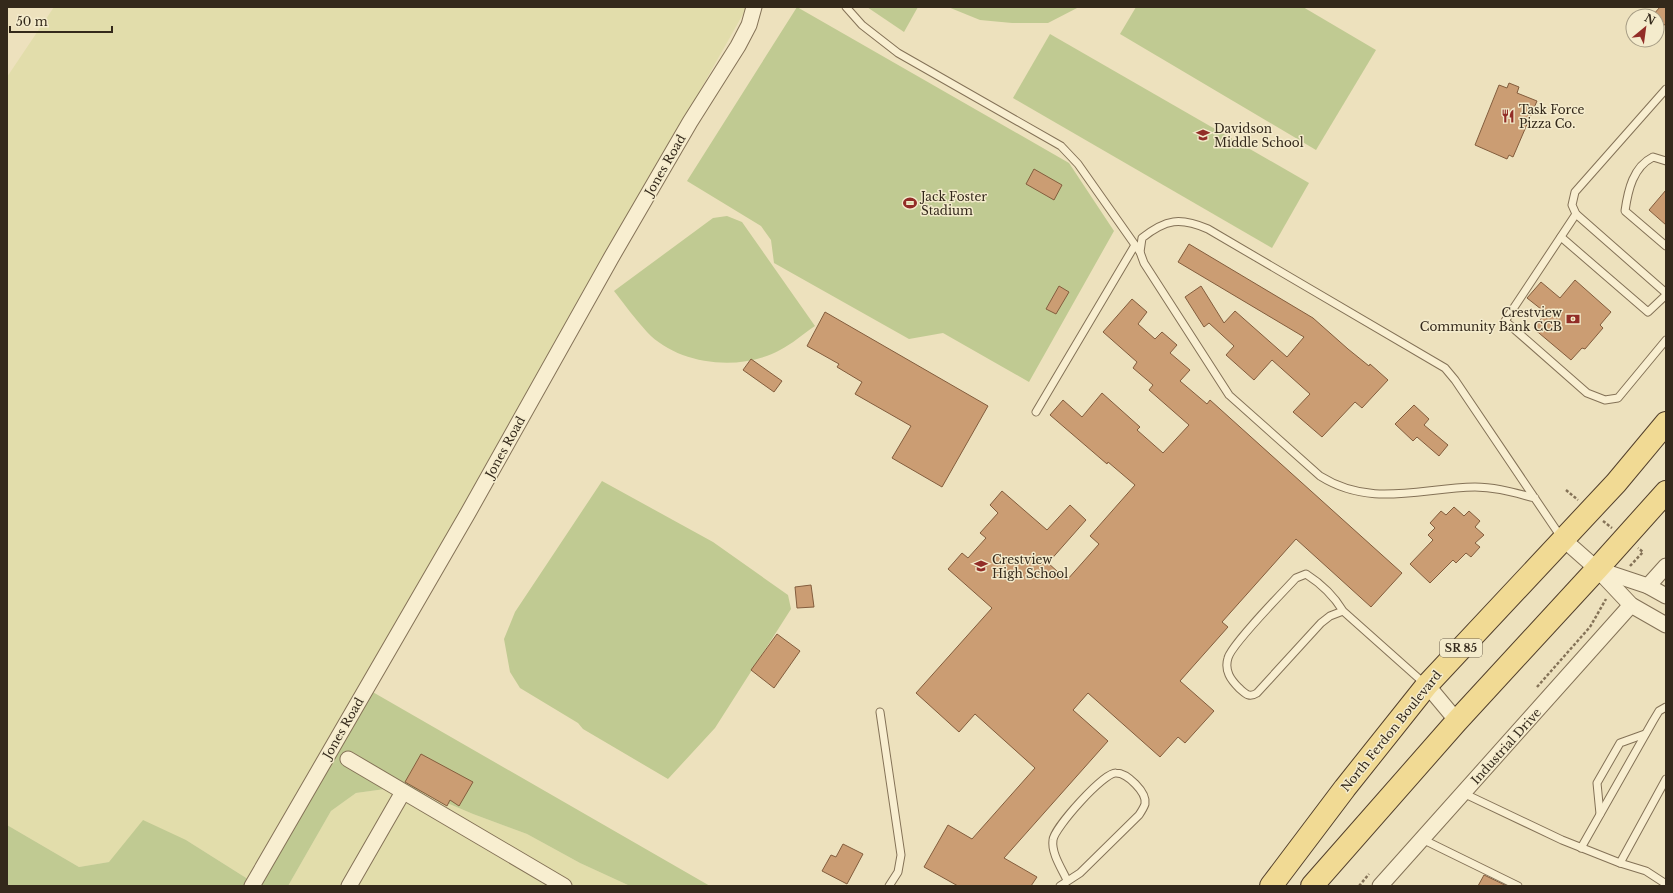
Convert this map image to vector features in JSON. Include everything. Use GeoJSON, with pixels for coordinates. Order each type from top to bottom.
{"type":"FeatureCollection","features":[{"type":"Feature","properties":{"kind":"main road","name":"North Ferdon Boulevard"},"geometry":{"type":"LineString","coordinates":[[1271,886],[1344,788],[1427,685],[1616,483],[1666,423]]}},
{"type":"Feature","properties":{"kind":"main road"},"geometry":{"type":"LineString","coordinates":[[1312,886],[1456,721],[1666,492]]}},
{"type":"Feature","properties":{"kind":"street","name":"Jones Road"},"geometry":{"type":"LineString","coordinates":[[252,886],[468,513],[611,258],[690,122],[738,46],[749,25],[754,7]]}},
{"type":"Feature","properties":{"kind":"street"},"geometry":{"type":"LineString","coordinates":[[1563,539],[1597,569],[1616,581],[1648,586],[1666,596]]}},
{"type":"Feature","properties":{"kind":"street"},"geometry":{"type":"LineString","coordinates":[[1648,586],[1666,566]]}},
{"type":"Feature","properties":{"kind":"street"},"geometry":{"type":"LineString","coordinates":[[1616,581],[1631,605],[1666,625]]}},
{"type":"Feature","properties":{"kind":"street","name":"Industrial Drive"},"geometry":{"type":"LineString","coordinates":[[1380,886],[1631,605]]}},
{"type":"Feature","properties":{"kind":"street"},"geometry":{"type":"LineString","coordinates":[[1427,685],[1456,721]]}},
{"type":"Feature","properties":{"kind":"street"},"geometry":{"type":"LineString","coordinates":[[348,759],[564,886]]}},
{"type":"Feature","properties":{"kind":"street"},"geometry":{"type":"LineString","coordinates":[[349,886],[403,792]]}},
{"type":"Feature","properties":{"kind":"lane"},"geometry":{"type":"LineString","coordinates":[[846,7],[862,25],[898,53],[1061,146],[1078,164],[1140,252],[1144,263],[1229,395],[1320,476],[1336,486],[1356,492],[1382,495],[1475,487],[1498,488],[1535,498]]}},
{"type":"Feature","properties":{"kind":"lane"},"geometry":{"type":"LineString","coordinates":[[1561,237],[1648,312],[1666,294],[1576,214],[1572,205],[1575,192],[1666,89]]}},
{"type":"Feature","properties":{"kind":"lane"},"geometry":{"type":"LineString","coordinates":[[1666,161],[1653,157],[1643,162],[1635,173],[1627,197],[1625,212],[1666,246]]}},
{"type":"Feature","properties":{"kind":"lane"},"geometry":{"type":"LineString","coordinates":[[1576,214],[1505,320],[1587,393],[1605,400],[1618,398],[1666,340]]}},
{"type":"Feature","properties":{"kind":"lane"},"geometry":{"type":"LineString","coordinates":[[1140,252],[1142,238],[1157,226],[1176,221],[1194,223],[1208,229],[1445,368],[1455,380],[1563,539]]}},
{"type":"Feature","properties":{"kind":"lane"},"geometry":{"type":"LineString","coordinates":[[1036,412],[1135,245]]}},
{"type":"Feature","properties":{"kind":"lane"},"geometry":{"type":"LineString","coordinates":[[1343,610],[1320,623],[1257,693],[1252,696],[1246,695],[1232,681],[1227,670],[1230,652],[1296,578],[1306,574],[1313,578],[1338,602],[1343,610],[1427,685]]}},
{"type":"Feature","properties":{"kind":"lane"},"geometry":{"type":"LineString","coordinates":[[1582,848],[1645,734],[1659,711],[1666,707]]}},
{"type":"Feature","properties":{"kind":"lane"},"geometry":{"type":"LineString","coordinates":[[880,712],[901,855],[898,872],[889,886]]}},
{"type":"Feature","properties":{"kind":"lane"},"geometry":{"type":"LineString","coordinates":[[1600,814],[1597,783],[1620,743],[1645,734]]}},
{"type":"Feature","properties":{"kind":"lane"},"geometry":{"type":"LineString","coordinates":[[1060,886],[1067,880],[1080,873],[1139,815],[1145,804],[1144,794],[1125,775],[1115,773],[1104,778],[1058,828],[1053,840],[1054,851],[1067,880]]}},
{"type":"Feature","properties":{"kind":"lane"},"geometry":{"type":"LineString","coordinates":[[1620,863],[1666,779]]}},
{"type":"Feature","properties":{"kind":"lane"},"geometry":{"type":"LineString","coordinates":[[1463,793],[1582,848],[1620,863],[1646,871],[1666,884]]}},
{"type":"Feature","properties":{"kind":"lane"},"geometry":{"type":"LineString","coordinates":[[1422,839],[1518,886]]}},
{"type":"Feature","properties":{"kind":"path"},"geometry":{"type":"LineString","coordinates":[[1533,692],[1590,627],[1616,581],[1643,552]]}},
{"type":"Feature","properties":{"kind":"path"},"geometry":{"type":"LineString","coordinates":[[1359,886],[1374,870]]}},
{"type":"Feature","properties":{"kind":"shaded area"},"geometry":{"type":"Polygon","coordinates":[[[54,7],[747,7],[364,687],[251,881],[186,840],[109,862],[79,867],[7,825],[7,77],[54,7]]]}},
{"type":"Feature","properties":{"kind":"shaded area"},"geometry":{"type":"Polygon","coordinates":[[[407,786],[473,814],[527,834],[580,863],[630,886],[288,886],[331,811],[356,793],[407,786]]]}},
{"type":"Feature","properties":{"kind":"green space","name":"Jack Foster Stadium"},"geometry":{"type":"Polygon","coordinates":[[[797,7],[1069,163],[1114,231],[1029,382],[943,333],[909,339],[774,263],[771,240],[761,226],[687,181],[797,7]]]}},
{"type":"Feature","properties":{"kind":"green space"},"geometry":{"type":"Polygon","coordinates":[[[867,7],[918,7],[904,32],[867,7]]]}},
{"type":"Feature","properties":{"kind":"green space"},"geometry":{"type":"Polygon","coordinates":[[[948,7],[1079,7],[1048,23],[1012,23],[980,20],[948,7]]]}},
{"type":"Feature","properties":{"kind":"green space"},"geometry":{"type":"Polygon","coordinates":[[[1136,7],[1303,7],[1376,50],[1316,150],[1120,34],[1136,7]]]}},
{"type":"Feature","properties":{"kind":"green space"},"geometry":{"type":"Polygon","coordinates":[[[1050,34],[1309,183],[1272,248],[1013,98],[1050,34]]]}},
{"type":"Feature","properties":{"kind":"green space"},"geometry":{"type":"Polygon","coordinates":[[[727,216],[742,222],[815,326],[784,348],[764,357],[729,363],[710,362],[692,358],[675,352],[660,343],[647,332],[614,291],[713,218],[727,216]]]}},
{"type":"Feature","properties":{"kind":"green space"},"geometry":{"type":"Polygon","coordinates":[[[602,481],[713,542],[788,595],[791,609],[715,728],[668,779],[583,729],[578,723],[520,688],[510,672],[504,639],[515,612],[602,481]]]}},
{"type":"Feature","properties":{"kind":"green space"},"geometry":{"type":"Polygon","coordinates":[[[364,687],[710,886],[630,886],[580,863],[527,834],[473,814],[407,786],[356,793],[331,811],[288,886],[7,886],[7,825],[79,867],[109,862],[143,820],[186,840],[251,881],[364,687]]]}},
{"type":"Feature","properties":{"kind":"building"},"geometry":{"type":"Polygon","coordinates":[[[1666,7],[1666,26],[1665,8],[1659,8],[1666,7]]]}},
{"type":"Feature","properties":{"kind":"building","name":"Task Force Pizza Co."},"geometry":{"type":"Polygon","coordinates":[[[1509,83],[1519,87],[1517,93],[1537,101],[1513,157],[1509,155],[1507,159],[1475,145],[1499,85],[1507,88],[1509,83]]]}},
{"type":"Feature","properties":{"kind":"building"},"geometry":{"type":"Polygon","coordinates":[[[1034,169],[1062,185],[1054,200],[1026,184],[1034,169]]]}},
{"type":"Feature","properties":{"kind":"building"},"geometry":{"type":"Polygon","coordinates":[[[1666,190],[1666,225],[1649,210],[1666,190]]]}},
{"type":"Feature","properties":{"kind":"building"},"geometry":{"type":"Polygon","coordinates":[[[1189,244],[1313,318],[1348,349],[1369,366],[1370,364],[1388,380],[1362,408],[1355,402],[1322,437],[1293,412],[1310,394],[1272,360],[1254,380],[1226,355],[1234,346],[1209,323],[1204,327],[1185,297],[1201,286],[1224,323],[1235,311],[1287,357],[1304,337],[1178,262],[1189,244]]]}},
{"type":"Feature","properties":{"kind":"building","name":"Crestview Community Bank CCB"},"geometry":{"type":"Polygon","coordinates":[[[1575,280],[1611,312],[1600,325],[1603,328],[1585,349],[1582,348],[1571,360],[1533,328],[1546,313],[1527,298],[1541,282],[1560,298],[1575,280]]]}},
{"type":"Feature","properties":{"kind":"building"},"geometry":{"type":"Polygon","coordinates":[[[1059,286],[1069,292],[1056,314],[1046,309],[1059,286]]]}},
{"type":"Feature","properties":{"kind":"building"},"geometry":{"type":"Polygon","coordinates":[[[1132,299],[1147,312],[1138,324],[1155,339],[1162,332],[1177,345],[1170,353],[1190,370],[1180,381],[1207,404],[1210,400],[1402,573],[1371,607],[1296,539],[1222,622],[1228,627],[1180,681],[1214,711],[1185,743],[1178,737],[1160,757],[1088,693],[1073,710],[1108,741],[1004,858],[1037,877],[1031,886],[958,886],[924,867],[948,825],[972,839],[1035,768],[975,714],[959,732],[916,693],[992,608],[948,569],[962,553],[968,558],[986,538],[980,533],[998,513],[990,505],[1002,491],[1047,530],[1070,505],[1086,520],[1048,563],[1067,580],[1099,544],[1090,536],[1135,485],[1108,462],[1107,464],[1050,415],[1063,400],[1082,417],[1102,393],[1140,427],[1137,430],[1163,453],[1189,425],[1149,390],[1153,385],[1133,368],[1137,362],[1103,332],[1132,299]]]}},
{"type":"Feature","properties":{"kind":"building"},"geometry":{"type":"Polygon","coordinates":[[[825,312],[988,406],[942,487],[892,458],[911,426],[855,394],[862,382],[837,367],[839,364],[807,346],[825,312]]]}},
{"type":"Feature","properties":{"kind":"building"},"geometry":{"type":"Polygon","coordinates":[[[751,359],[782,381],[774,392],[743,370],[751,359]]]}},
{"type":"Feature","properties":{"kind":"building"},"geometry":{"type":"Polygon","coordinates":[[[1414,405],[1429,419],[1424,425],[1448,445],[1439,456],[1417,437],[1413,441],[1395,424],[1414,405]]]}},
{"type":"Feature","properties":{"kind":"building"},"geometry":{"type":"Polygon","coordinates":[[[1454,507],[1464,516],[1469,511],[1480,521],[1475,527],[1484,535],[1475,543],[1480,547],[1471,557],[1466,553],[1456,563],[1453,560],[1430,583],[1410,564],[1433,540],[1428,535],[1435,528],[1430,523],[1441,511],[1446,515],[1454,507]]]}},
{"type":"Feature","properties":{"kind":"building"},"geometry":{"type":"Polygon","coordinates":[[[811,585],[814,607],[797,608],[795,587],[811,585]]]}},
{"type":"Feature","properties":{"kind":"building"},"geometry":{"type":"Polygon","coordinates":[[[777,634],[800,651],[774,688],[751,670],[777,634]]]}},
{"type":"Feature","properties":{"kind":"building"},"geometry":{"type":"Polygon","coordinates":[[[421,754],[473,782],[459,806],[450,800],[447,806],[405,782],[421,754]]]}},
{"type":"Feature","properties":{"kind":"building"},"geometry":{"type":"Polygon","coordinates":[[[843,844],[863,854],[847,884],[822,871],[831,855],[836,857],[843,844]]]}},
{"type":"Feature","properties":{"kind":"building"},"geometry":{"type":"Polygon","coordinates":[[[1484,875],[1507,886],[1478,886],[1484,875]]]}},
{"type":"Feature","properties":{"kind":"place","name":"Task Force Pizza Co."},"geometry":{"type":"Point","coordinates":[1508,116]}},
{"type":"Feature","properties":{"kind":"place","name":"Davidson Middle School"},"geometry":{"type":"Point","coordinates":[1203,135]}},
{"type":"Feature","properties":{"kind":"place","name":"Jack Foster Stadium"},"geometry":{"type":"Point","coordinates":[910,203]}},
{"type":"Feature","properties":{"kind":"place","name":"Crestview Community Bank CCB"},"geometry":{"type":"Point","coordinates":[1573,319]}},
{"type":"Feature","properties":{"kind":"place","name":"Crestview High School"},"geometry":{"type":"Point","coordinates":[981,566]}}]}
